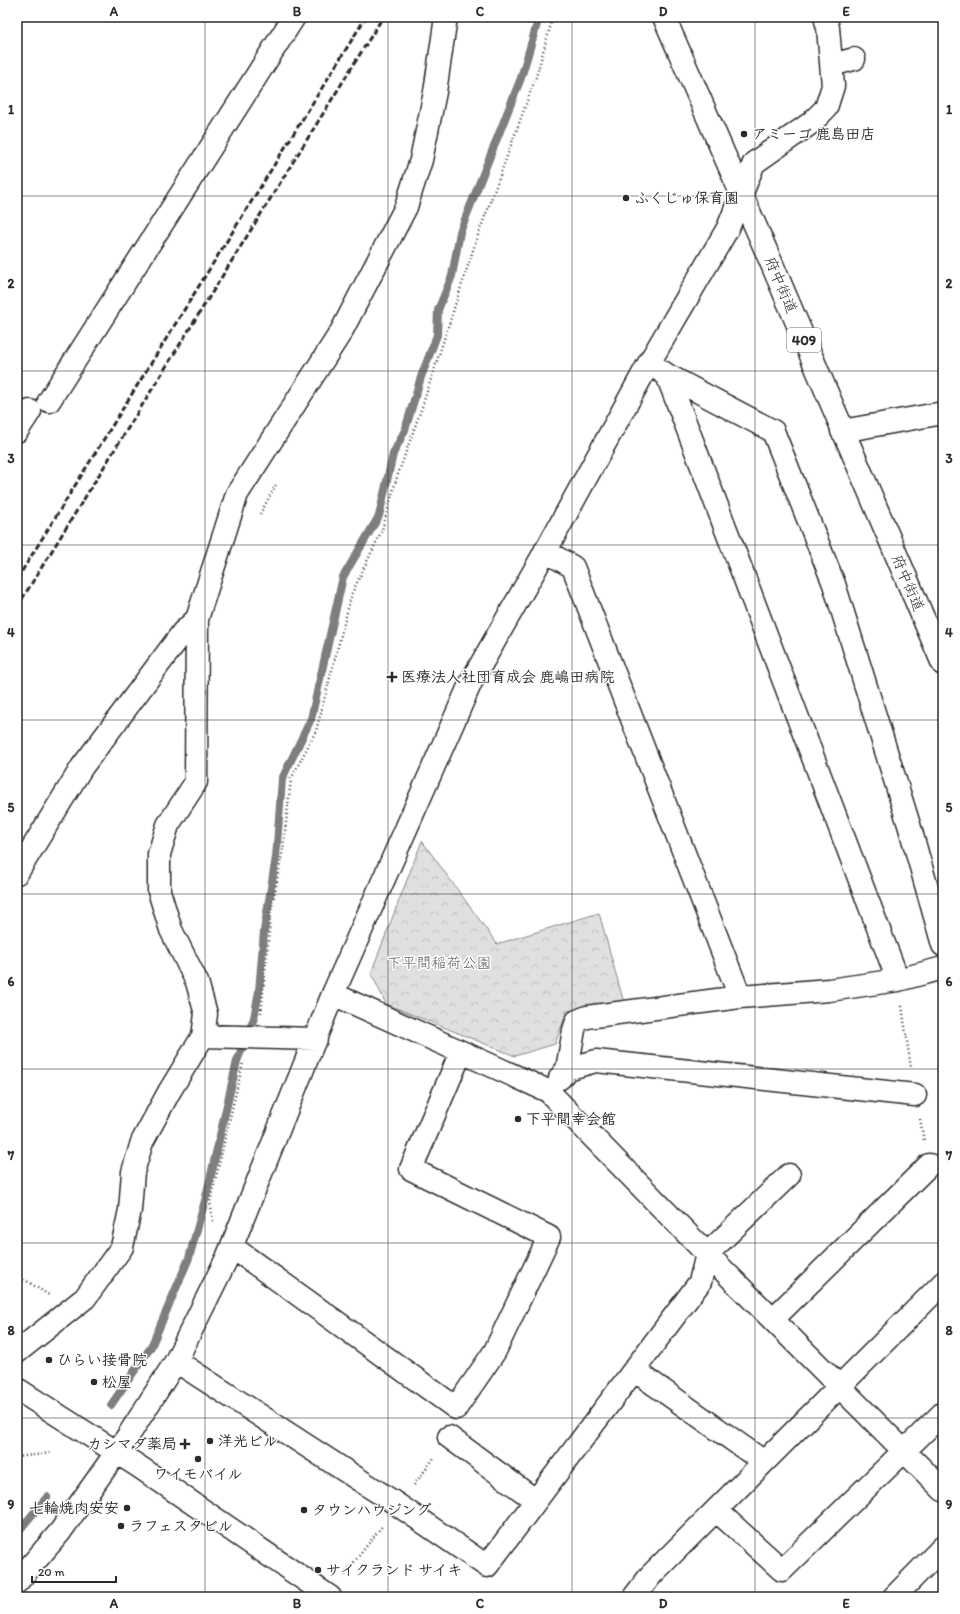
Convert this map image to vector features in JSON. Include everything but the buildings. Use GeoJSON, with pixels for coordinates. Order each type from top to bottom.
{"type":"FeatureCollection","features":[{"type":"Feature","properties":{"kind":"main road"},"geometry":{"type":"LineString","coordinates":[[17,431],[40,406],[294,17]]}},
{"type":"Feature","properties":{"kind":"main road"},"geometry":{"type":"LineString","coordinates":[[17,1352],[72,1310],[85,1298],[122,1247],[130,1210],[133,1172],[142,1142],[169,1092],[203,1036],[206,1014],[198,982],[171,930],[159,891],[159,854],[168,825],[196,782],[197,619],[237,494],[342,332],[406,207],[421,160],[435,92],[446,17]]}},
{"type":"Feature","properties":{"kind":"main road","name":"府中街道"},"geometry":{"type":"LineString","coordinates":[[664,17],[943,664]]}},
{"type":"Feature","properties":{"kind":"main road"},"geometry":{"type":"LineString","coordinates":[[17,1582],[60,1532],[116,1453],[176,1361],[232,1247],[333,994],[471,682],[546,552],[649,363],[728,228],[754,163],[811,123],[826,108],[833,86],[828,28],[825,17]]}},
{"type":"Feature","properties":{"kind":"main road"},"geometry":{"type":"LineString","coordinates":[[832,65],[854,59]]}},
{"type":"Feature","properties":{"kind":"main road"},"geometry":{"type":"LineString","coordinates":[[649,363],[667,375],[773,431],[834,584],[910,828],[943,945]]}},
{"type":"Feature","properties":{"kind":"main road"},"geometry":{"type":"LineString","coordinates":[[667,375],[898,980]]}},
{"type":"Feature","properties":{"kind":"main road"},"geometry":{"type":"LineString","coordinates":[[842,431],[943,413]]}},
{"type":"Feature","properties":{"kind":"main road"},"geometry":{"type":"LineString","coordinates":[[546,552],[573,567],[740,997]]}},
{"type":"Feature","properties":{"kind":"main road"},"geometry":{"type":"LineString","coordinates":[[17,873],[82,767],[184,632],[197,619]]}},
{"type":"Feature","properties":{"kind":"main road"},"geometry":{"type":"LineString","coordinates":[[548,1091],[567,1069],[577,1021],[587,1017],[740,997],[829,990],[898,980],[943,968]]}},
{"type":"Feature","properties":{"kind":"main road"},"geometry":{"type":"LineString","coordinates":[[333,994],[548,1091],[707,1254],[943,1490]]}},
{"type":"Feature","properties":{"kind":"main road"},"geometry":{"type":"LineString","coordinates":[[203,1036],[316,1039]]}},
{"type":"Feature","properties":{"kind":"main road"},"geometry":{"type":"LineString","coordinates":[[232,1247],[456,1408],[495,1351],[549,1237],[411,1169],[461,1052]]}},
{"type":"Feature","properties":{"kind":"main road"},"geometry":{"type":"LineString","coordinates":[[567,1069],[596,1061],[915,1095]]}},
{"type":"Feature","properties":{"kind":"main road"},"geometry":{"type":"LineString","coordinates":[[773,1319],[929,1165]]}},
{"type":"Feature","properties":{"kind":"main road"},"geometry":{"type":"LineString","coordinates":[[176,1361],[487,1566],[700,1282],[707,1254],[789,1175]]}},
{"type":"Feature","properties":{"kind":"main road"},"geometry":{"type":"LineString","coordinates":[[634,1597],[651,1575],[943,1283]]}},
{"type":"Feature","properties":{"kind":"main road"},"geometry":{"type":"LineString","coordinates":[[634,1370],[764,1462]]}},
{"type":"Feature","properties":{"kind":"main road"},"geometry":{"type":"LineString","coordinates":[[17,1389],[116,1453],[328,1596]]}},
{"type":"Feature","properties":{"kind":"main road"},"geometry":{"type":"LineString","coordinates":[[716,1510],[782,1570],[943,1413]]}},
{"type":"Feature","properties":{"kind":"main road"},"geometry":{"type":"LineString","coordinates":[[449,1437],[535,1500]]}},
{"type":"Feature","properties":{"kind":"main road"},"geometry":{"type":"LineString","coordinates":[[894,1597],[943,1547]]}},
{"type":"Feature","properties":{"kind":"path"},"geometry":{"type":"LineString","coordinates":[[214,1228],[210,1202],[241,1067],[254,1038],[262,1010],[271,912],[284,850],[291,779],[316,731],[352,593],[382,530],[397,477],[424,404],[477,238],[536,77],[553,17]]}},
{"type":"Feature","properties":{"kind":"path"},"geometry":{"type":"LineString","coordinates":[[257,519],[280,479]]}},
{"type":"Feature","properties":{"kind":"path"},"geometry":{"type":"LineString","coordinates":[[17,1275],[72,1310]]}},
{"type":"Feature","properties":{"kind":"path"},"geometry":{"type":"LineString","coordinates":[[328,1596],[398,1506],[449,1437]]}},
{"type":"Feature","properties":{"kind":"path"},"geometry":{"type":"LineString","coordinates":[[17,1457],[50,1453]]}},
{"type":"Feature","properties":{"kind":"green space","name":"下平間稲荷公園"},"geometry":{"type":"Polygon","coordinates":[[[422,841],[497,944],[599,913],[624,1003],[567,1011],[555,1044],[515,1056],[386,1004],[371,973],[422,841]]]}},
{"type":"Feature","properties":{"kind":"waterway"},"geometry":{"type":"LineString","coordinates":[[111,1405],[151,1347],[189,1258],[206,1197],[237,1061],[254,1018],[259,991],[264,931],[276,857],[282,779],[311,719],[343,577],[379,516],[393,454],[405,430],[421,377],[437,335],[438,310],[452,276],[460,232],[521,78],[539,17]]}},
{"type":"Feature","properties":{"kind":"waterway"},"geometry":{"type":"LineString","coordinates":[[17,1533],[47,1497]]}},
{"type":"Feature","properties":{"kind":"railway"},"geometry":{"type":"LineString","coordinates":[[17,579],[366,17]]}},
{"type":"Feature","properties":{"kind":"railway"},"geometry":{"type":"LineString","coordinates":[[17,607],[383,17]]}},
{"type":"Feature","properties":{"kind":"place","name":"アミーゴ 鹿島田店"},"geometry":{"type":"Point","coordinates":[744,134]}},
{"type":"Feature","properties":{"kind":"place","name":"ふくじゅ保育園"},"geometry":{"type":"Point","coordinates":[626,198]}},
{"type":"Feature","properties":{"kind":"place","name":"医療法人社団育成会 鹿嶋田病院"},"geometry":{"type":"Point","coordinates":[392,677]}},
{"type":"Feature","properties":{"kind":"place","name":"下平間幸会館"},"geometry":{"type":"Point","coordinates":[518,1119]}},
{"type":"Feature","properties":{"kind":"place","name":"ひらい接骨院"},"geometry":{"type":"Point","coordinates":[49,1360]}},
{"type":"Feature","properties":{"kind":"place","name":"松屋"},"geometry":{"type":"Point","coordinates":[94,1382]}},
{"type":"Feature","properties":{"kind":"place","name":"洋光ビル"},"geometry":{"type":"Point","coordinates":[210,1441]}},
{"type":"Feature","properties":{"kind":"place","name":"カシマダ薬局"},"geometry":{"type":"Point","coordinates":[185,1444]}},
{"type":"Feature","properties":{"kind":"place","name":"ワイモバイル"},"geometry":{"type":"Point","coordinates":[198,1459]}},
{"type":"Feature","properties":{"kind":"place","name":"七輪焼肉安安"},"geometry":{"type":"Point","coordinates":[127,1508]}},
{"type":"Feature","properties":{"kind":"place","name":"タウンハウジング"},"geometry":{"type":"Point","coordinates":[304,1510]}},
{"type":"Feature","properties":{"kind":"place","name":"ラフェスタビル"},"geometry":{"type":"Point","coordinates":[121,1526]}},
{"type":"Feature","properties":{"kind":"place","name":"サイクランド サイキ"},"geometry":{"type":"Point","coordinates":[318,1570]}}]}
